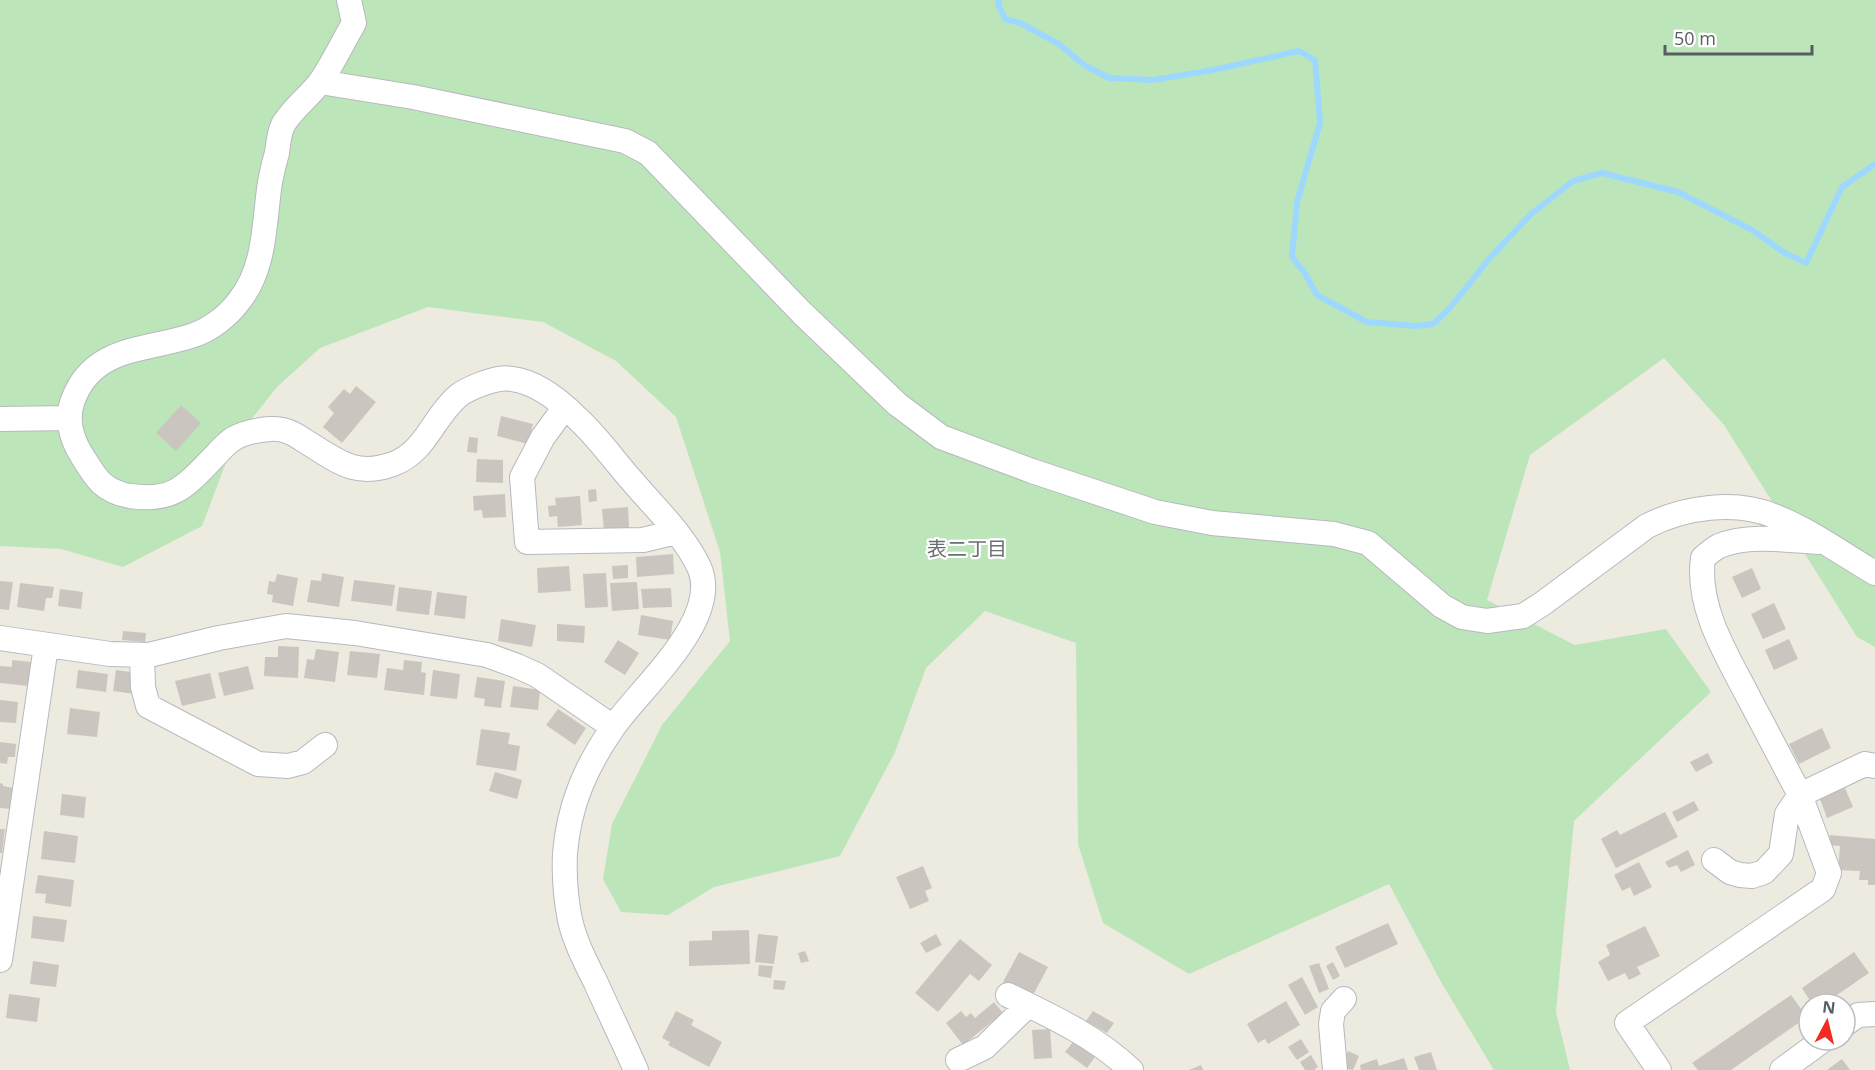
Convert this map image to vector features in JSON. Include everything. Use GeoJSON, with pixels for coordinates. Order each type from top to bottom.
{"type":"FeatureCollection","features":[{"type":"Feature","properties":{"kind":"street"},"geometry":{"type":"LineString","coordinates":[[349,0],[354,23],[320,82],[282,126],[270,182],[265,234],[253,279],[240,300],[217,324],[196,335],[142,348],[103,361],[81,384],[73,399],[68,418],[76,445],[94,476],[115,493],[145,498],[181,490],[232,439],[263,429],[277,428],[289,431],[347,467],[372,469],[386,467],[411,455],[459,395],[489,381],[502,378],[532,384],[546,392],[579,419],[676,532],[701,571],[704,587],[695,622],[654,679],[613,727],[580,783],[575,797],[565,854],[570,920],[579,948],[636,1070]]}},
{"type":"Feature","properties":{"kind":"street"},"geometry":{"type":"LineString","coordinates":[[320,82],[413,97],[625,141],[648,153],[802,313],[897,404],[941,437],[1032,471],[1155,512],[1212,523],[1334,534],[1368,543],[1442,606],[1462,616],[1487,621],[1523,616],[1647,526],[1660,519],[1685,512],[1714,508],[1741,508],[1772,515],[1805,531],[1875,573]]}},
{"type":"Feature","properties":{"kind":"street"},"geometry":{"type":"LineString","coordinates":[[565,407],[543,436],[522,477],[527,542],[643,540],[676,532]]}},
{"type":"Feature","properties":{"kind":"street"},"geometry":{"type":"LineString","coordinates":[[0,419],[68,418]]}},
{"type":"Feature","properties":{"kind":"street"},"geometry":{"type":"LineString","coordinates":[[1659,1070],[1627,1023],[1823,889],[1829,873],[1800,795],[1716,631],[1701,574],[1703,558],[1716,547],[1734,542],[1767,539],[1824,542]]}},
{"type":"Feature","properties":{"kind":"street"},"geometry":{"type":"LineString","coordinates":[[0,638],[110,654],[149,655],[219,638],[286,626],[355,633],[487,655],[518,666],[537,675],[613,727]]}},
{"type":"Feature","properties":{"kind":"street"},"geometry":{"type":"LineString","coordinates":[[0,960],[46,646]]}},
{"type":"Feature","properties":{"kind":"street"},"geometry":{"type":"LineString","coordinates":[[142,655],[143,687],[148,706],[258,764],[288,766],[303,762],[326,745]]}},
{"type":"Feature","properties":{"kind":"street"},"geometry":{"type":"LineString","coordinates":[[1714,860],[1730,872],[1740,875],[1752,876],[1764,872],[1781,854],[1787,814],[1800,795],[1865,764],[1875,766]]}},
{"type":"Feature","properties":{"kind":"street"},"geometry":{"type":"LineString","coordinates":[[1335,1070],[1331,1024],[1333,1011],[1344,999]]}},
{"type":"Feature","properties":{"kind":"street"},"geometry":{"type":"LineString","coordinates":[[958,1060],[985,1047],[1018,1000],[1054,1017],[1086,1036],[1131,1070]]}},
{"type":"Feature","properties":{"kind":"street"},"geometry":{"type":"LineString","coordinates":[[1857,1016],[1875,1014]]}},
{"type":"Feature","properties":{"kind":"street"},"geometry":{"type":"LineString","coordinates":[[1782,1070],[1807,1052]]}},
{"type":"Feature","properties":{"kind":"green space"},"geometry":{"type":"Polygon","coordinates":[[[0,0],[1875,0],[1875,647],[1857,637],[1724,425],[1664,358],[1530,455],[1487,600],[1575,645],[1666,629],[1711,692],[1574,821],[1556,1012],[1570,1070],[1494,1070],[1441,982],[1389,884],[1189,974],[1103,923],[1078,844],[1076,643],[985,611],[926,668],[895,752],[840,856],[714,887],[668,915],[621,912],[603,879],[612,824],[662,725],[730,641],[720,552],[676,417],[616,361],[543,322],[428,307],[320,348],[277,387],[234,441],[202,526],[123,567],[61,549],[0,546],[0,0]]]}},
{"type":"Feature","properties":{"kind":"building"},"geometry":{"type":"Polygon","coordinates":[[[356,386],[376,402],[342,443],[323,427],[334,413],[328,407],[344,389],[350,394],[356,386]]]}},
{"type":"Feature","properties":{"kind":"building"},"geometry":{"type":"Polygon","coordinates":[[[181,405],[201,423],[176,451],[156,433],[181,405]]]}},
{"type":"Feature","properties":{"kind":"building"},"geometry":{"type":"Polygon","coordinates":[[[501,416],[533,424],[528,444],[497,436],[501,416]]]}},
{"type":"Feature","properties":{"kind":"building"},"geometry":{"type":"Polygon","coordinates":[[[469,437],[478,438],[477,453],[467,452],[469,437]]]}},
{"type":"Feature","properties":{"kind":"building"},"geometry":{"type":"Polygon","coordinates":[[[477,459],[503,460],[503,483],[476,482],[477,459]]]}},
{"type":"Feature","properties":{"kind":"building"},"geometry":{"type":"Polygon","coordinates":[[[596,489],[597,501],[589,502],[588,490],[596,489]]]}},
{"type":"Feature","properties":{"kind":"building"},"geometry":{"type":"Polygon","coordinates":[[[505,494],[506,517],[483,518],[482,510],[474,511],[473,496],[505,494]]]}},
{"type":"Feature","properties":{"kind":"building"},"geometry":{"type":"Polygon","coordinates":[[[580,496],[582,525],[558,527],[557,516],[549,517],[548,506],[556,505],[555,498],[580,496]]]}},
{"type":"Feature","properties":{"kind":"building"},"geometry":{"type":"Polygon","coordinates":[[[628,507],[629,528],[604,531],[602,509],[628,507]]]}},
{"type":"Feature","properties":{"kind":"building"},"geometry":{"type":"Polygon","coordinates":[[[673,554],[674,574],[637,577],[636,557],[673,554]]]}},
{"type":"Feature","properties":{"kind":"building"},"geometry":{"type":"Polygon","coordinates":[[[628,565],[628,578],[613,579],[612,566],[628,565]]]}},
{"type":"Feature","properties":{"kind":"building"},"geometry":{"type":"Polygon","coordinates":[[[569,566],[571,591],[538,593],[537,568],[569,566]]]}},
{"type":"Feature","properties":{"kind":"building"},"geometry":{"type":"Polygon","coordinates":[[[1752,568],[1761,589],[1742,598],[1732,577],[1752,568]]]}},
{"type":"Feature","properties":{"kind":"building"},"geometry":{"type":"Polygon","coordinates":[[[322,573],[344,577],[339,607],[307,602],[311,580],[321,581],[322,573]]]}},
{"type":"Feature","properties":{"kind":"building"},"geometry":{"type":"Polygon","coordinates":[[[606,573],[608,607],[585,608],[583,574],[606,573]]]}},
{"type":"Feature","properties":{"kind":"building"},"geometry":{"type":"Polygon","coordinates":[[[277,574],[298,578],[293,606],[272,602],[273,595],[267,594],[269,581],[275,582],[277,574]]]}},
{"type":"Feature","properties":{"kind":"building"},"geometry":{"type":"Polygon","coordinates":[[[354,580],[395,585],[392,606],[351,601],[354,580]]]}},
{"type":"Feature","properties":{"kind":"building"},"geometry":{"type":"Polygon","coordinates":[[[0,581],[13,582],[9,610],[0,609],[0,581]]]}},
{"type":"Feature","properties":{"kind":"building"},"geometry":{"type":"Polygon","coordinates":[[[637,582],[639,609],[612,611],[610,583],[637,582]]]}},
{"type":"Feature","properties":{"kind":"building"},"geometry":{"type":"Polygon","coordinates":[[[20,583],[54,587],[52,598],[46,598],[44,611],[17,607],[20,583]]]}},
{"type":"Feature","properties":{"kind":"building"},"geometry":{"type":"Polygon","coordinates":[[[399,587],[432,591],[429,615],[396,611],[399,587]]]}},
{"type":"Feature","properties":{"kind":"building"},"geometry":{"type":"Polygon","coordinates":[[[671,588],[672,607],[643,608],[641,589],[671,588]]]}},
{"type":"Feature","properties":{"kind":"building"},"geometry":{"type":"Polygon","coordinates":[[[60,589],[83,592],[81,609],[58,606],[60,589]]]}},
{"type":"Feature","properties":{"kind":"building"},"geometry":{"type":"Polygon","coordinates":[[[437,592],[467,596],[465,619],[434,615],[437,592]]]}},
{"type":"Feature","properties":{"kind":"building"},"geometry":{"type":"Polygon","coordinates":[[[1774,603],[1786,629],[1763,639],[1751,614],[1774,603]]]}},
{"type":"Feature","properties":{"kind":"building"},"geometry":{"type":"Polygon","coordinates":[[[641,615],[673,621],[670,640],[638,635],[641,615]]]}},
{"type":"Feature","properties":{"kind":"building"},"geometry":{"type":"Polygon","coordinates":[[[501,619],[536,625],[532,647],[498,641],[501,619]]]}},
{"type":"Feature","properties":{"kind":"building"},"geometry":{"type":"Polygon","coordinates":[[[557,624],[585,626],[584,643],[557,641],[557,624]]]}},
{"type":"Feature","properties":{"kind":"building"},"geometry":{"type":"Polygon","coordinates":[[[123,631],[146,633],[145,642],[122,640],[123,631]]]}},
{"type":"Feature","properties":{"kind":"building"},"geometry":{"type":"Polygon","coordinates":[[[1789,639],[1798,659],[1774,670],[1765,650],[1789,639]]]}},
{"type":"Feature","properties":{"kind":"building"},"geometry":{"type":"Polygon","coordinates":[[[618,640],[639,653],[625,675],[604,662],[618,640]]]}},
{"type":"Feature","properties":{"kind":"building"},"geometry":{"type":"Polygon","coordinates":[[[278,646],[299,647],[298,678],[264,676],[265,657],[278,657],[278,646]]]}},
{"type":"Feature","properties":{"kind":"building"},"geometry":{"type":"Polygon","coordinates":[[[316,649],[339,652],[335,682],[304,678],[307,659],[314,660],[316,649]]]}},
{"type":"Feature","properties":{"kind":"building"},"geometry":{"type":"Polygon","coordinates":[[[350,651],[380,654],[377,678],[347,675],[350,651]]]}},
{"type":"Feature","properties":{"kind":"building"},"geometry":{"type":"Polygon","coordinates":[[[12,660],[32,662],[29,686],[0,683],[0,666],[12,667],[12,660]]]}},
{"type":"Feature","properties":{"kind":"building"},"geometry":{"type":"Polygon","coordinates":[[[404,660],[422,662],[421,672],[426,673],[424,695],[384,690],[387,668],[403,670],[404,660]]]}},
{"type":"Feature","properties":{"kind":"building"},"geometry":{"type":"Polygon","coordinates":[[[248,666],[254,689],[224,696],[218,673],[248,666]]]}},
{"type":"Feature","properties":{"kind":"building"},"geometry":{"type":"Polygon","coordinates":[[[78,670],[108,674],[106,692],[76,688],[78,670]]]}},
{"type":"Feature","properties":{"kind":"building"},"geometry":{"type":"Polygon","coordinates":[[[116,670],[138,673],[135,694],[113,691],[116,670]]]}},
{"type":"Feature","properties":{"kind":"building"},"geometry":{"type":"Polygon","coordinates":[[[433,670],[460,674],[457,699],[430,696],[433,670]]]}},
{"type":"Feature","properties":{"kind":"building"},"geometry":{"type":"Polygon","coordinates":[[[210,673],[216,698],[182,706],[175,681],[210,673]]]}},
{"type":"Feature","properties":{"kind":"building"},"geometry":{"type":"Polygon","coordinates":[[[477,677],[505,681],[501,708],[484,706],[485,699],[474,697],[477,677]]]}},
{"type":"Feature","properties":{"kind":"building"},"geometry":{"type":"Polygon","coordinates":[[[513,686],[540,690],[538,710],[510,707],[513,686]]]}},
{"type":"Feature","properties":{"kind":"building"},"geometry":{"type":"Polygon","coordinates":[[[0,700],[18,702],[16,723],[0,722],[0,700]]]}},
{"type":"Feature","properties":{"kind":"building"},"geometry":{"type":"Polygon","coordinates":[[[70,708],[100,712],[97,737],[67,734],[70,708]]]}},
{"type":"Feature","properties":{"kind":"building"},"geometry":{"type":"Polygon","coordinates":[[[558,709],[586,728],[575,745],[546,725],[558,709]]]}},
{"type":"Feature","properties":{"kind":"building"},"geometry":{"type":"Polygon","coordinates":[[[1822,728],[1831,748],[1799,764],[1789,744],[1822,728]]]}},
{"type":"Feature","properties":{"kind":"building"},"geometry":{"type":"Polygon","coordinates":[[[481,729],[510,733],[508,744],[520,746],[516,771],[476,765],[481,729]]]}},
{"type":"Feature","properties":{"kind":"building"},"geometry":{"type":"Polygon","coordinates":[[[0,742],[16,744],[15,757],[8,757],[7,764],[0,763],[0,742]]]}},
{"type":"Feature","properties":{"kind":"building"},"geometry":{"type":"Polygon","coordinates":[[[1708,753],[1713,763],[1696,772],[1690,762],[1708,753]]]}},
{"type":"Feature","properties":{"kind":"building"},"geometry":{"type":"Polygon","coordinates":[[[495,772],[522,780],[517,799],[489,791],[495,772]]]}},
{"type":"Feature","properties":{"kind":"building"},"geometry":{"type":"Polygon","coordinates":[[[0,783],[3,786],[14,788],[11,809],[0,808],[0,783]]]}},
{"type":"Feature","properties":{"kind":"building"},"geometry":{"type":"Polygon","coordinates":[[[1845,788],[1853,807],[1827,818],[1820,799],[1845,788]]]}},
{"type":"Feature","properties":{"kind":"building"},"geometry":{"type":"Polygon","coordinates":[[[62,794],[86,797],[84,818],[60,815],[62,794]]]}},
{"type":"Feature","properties":{"kind":"building"},"geometry":{"type":"Polygon","coordinates":[[[1694,801],[1699,810],[1677,822],[1672,812],[1694,801]]]}},
{"type":"Feature","properties":{"kind":"building"},"geometry":{"type":"Polygon","coordinates":[[[1665,812],[1678,837],[1616,868],[1601,839],[1617,830],[1620,835],[1665,812]]]}},
{"type":"Feature","properties":{"kind":"building"},"geometry":{"type":"Polygon","coordinates":[[[0,829],[5,829],[2,853],[0,853],[0,829]]]}},
{"type":"Feature","properties":{"kind":"building"},"geometry":{"type":"Polygon","coordinates":[[[44,831],[78,836],[75,863],[41,859],[44,831]]]}},
{"type":"Feature","properties":{"kind":"building"},"geometry":{"type":"Polygon","coordinates":[[[1830,835],[1875,839],[1875,885],[1868,885],[1868,880],[1859,880],[1860,871],[1838,870],[1840,846],[1829,845],[1830,835]]]}},
{"type":"Feature","properties":{"kind":"building"},"geometry":{"type":"Polygon","coordinates":[[[1688,850],[1695,865],[1681,872],[1677,865],[1669,868],[1665,862],[1688,850]]]}},
{"type":"Feature","properties":{"kind":"building"},"geometry":{"type":"Polygon","coordinates":[[[1639,862],[1652,887],[1634,896],[1630,887],[1622,891],[1614,875],[1639,862]]]}},
{"type":"Feature","properties":{"kind":"building"},"geometry":{"type":"Polygon","coordinates":[[[923,866],[932,888],[925,891],[929,901],[910,909],[896,877],[923,866]]]}},
{"type":"Feature","properties":{"kind":"building"},"geometry":{"type":"Polygon","coordinates":[[[38,875],[74,880],[71,907],[45,903],[46,894],[35,893],[38,875]]]}},
{"type":"Feature","properties":{"kind":"building"},"geometry":{"type":"Polygon","coordinates":[[[33,916],[67,920],[64,942],[31,938],[33,916]]]}},
{"type":"Feature","properties":{"kind":"building"},"geometry":{"type":"Polygon","coordinates":[[[1388,923],[1398,944],[1345,968],[1335,947],[1388,923]]]}},
{"type":"Feature","properties":{"kind":"building"},"geometry":{"type":"Polygon","coordinates":[[[1645,926],[1660,956],[1637,967],[1641,974],[1629,980],[1625,973],[1608,981],[1598,962],[1610,955],[1606,945],[1645,926]]]}},
{"type":"Feature","properties":{"kind":"building"},"geometry":{"type":"Polygon","coordinates":[[[749,930],[750,964],[689,966],[689,941],[712,940],[712,931],[749,930]]]}},
{"type":"Feature","properties":{"kind":"building"},"geometry":{"type":"Polygon","coordinates":[[[758,934],[778,936],[774,964],[755,962],[758,934]]]}},
{"type":"Feature","properties":{"kind":"building"},"geometry":{"type":"Polygon","coordinates":[[[936,934],[942,945],[926,953],[920,943],[936,934]]]}},
{"type":"Feature","properties":{"kind":"building"},"geometry":{"type":"Polygon","coordinates":[[[960,939],[992,965],[979,981],[970,974],[938,1012],[915,993],[960,939]]]}},
{"type":"Feature","properties":{"kind":"building"},"geometry":{"type":"Polygon","coordinates":[[[805,951],[809,961],[801,963],[798,953],[805,951]]]}},
{"type":"Feature","properties":{"kind":"building"},"geometry":{"type":"Polygon","coordinates":[[[1019,952],[1048,967],[1032,997],[1003,982],[1019,952]]]}},
{"type":"Feature","properties":{"kind":"building"},"geometry":{"type":"Polygon","coordinates":[[[1854,952],[1869,973],[1841,992],[1804,992],[1802,988],[1854,952]]]}},
{"type":"Feature","properties":{"kind":"building"},"geometry":{"type":"Polygon","coordinates":[[[33,961],[59,965],[56,987],[30,984],[33,961]]]}},
{"type":"Feature","properties":{"kind":"building"},"geometry":{"type":"Polygon","coordinates":[[[1333,962],[1340,976],[1333,980],[1326,966],[1333,962]]]}},
{"type":"Feature","properties":{"kind":"building"},"geometry":{"type":"Polygon","coordinates":[[[1319,963],[1329,989],[1319,993],[1309,966],[1319,963]]]}},
{"type":"Feature","properties":{"kind":"building"},"geometry":{"type":"Polygon","coordinates":[[[759,965],[773,966],[771,978],[758,976],[759,965]]]}},
{"type":"Feature","properties":{"kind":"building"},"geometry":{"type":"Polygon","coordinates":[[[1302,977],[1318,1007],[1305,1015],[1288,985],[1302,977]]]}},
{"type":"Feature","properties":{"kind":"building"},"geometry":{"type":"Polygon","coordinates":[[[774,980],[786,981],[784,990],[773,989],[774,980]]]}},
{"type":"Feature","properties":{"kind":"building"},"geometry":{"type":"Polygon","coordinates":[[[9,994],[40,998],[37,1022],[6,1018],[9,994]]]}},
{"type":"Feature","properties":{"kind":"building"},"geometry":{"type":"Polygon","coordinates":[[[1791,995],[1797,1003],[1797,1024],[1731,1070],[1698,1070],[1692,1063],[1791,995]]]}},
{"type":"Feature","properties":{"kind":"building"},"geometry":{"type":"Polygon","coordinates":[[[1286,1001],[1300,1025],[1268,1044],[1265,1039],[1258,1043],[1247,1024],[1286,1001]]]}},
{"type":"Feature","properties":{"kind":"building"},"geometry":{"type":"Polygon","coordinates":[[[994,1002],[1003,1013],[963,1045],[946,1023],[961,1011],[966,1017],[971,1013],[975,1018],[994,1002]]]}},
{"type":"Feature","properties":{"kind":"building"},"geometry":{"type":"Polygon","coordinates":[[[676,1011],[694,1020],[691,1025],[722,1042],[709,1067],[668,1045],[670,1042],[662,1038],[676,1011]]]}},
{"type":"Feature","properties":{"kind":"building"},"geometry":{"type":"Polygon","coordinates":[[[1093,1011],[1114,1023],[1107,1033],[1086,1021],[1093,1011]]]}},
{"type":"Feature","properties":{"kind":"building"},"geometry":{"type":"Polygon","coordinates":[[[1050,1029],[1052,1058],[1034,1059],[1032,1030],[1050,1029]]]}},
{"type":"Feature","properties":{"kind":"building"},"geometry":{"type":"Polygon","coordinates":[[[1077,1037],[1098,1053],[1087,1068],[1065,1052],[1077,1037]]]}},
{"type":"Feature","properties":{"kind":"building"},"geometry":{"type":"Polygon","coordinates":[[[1301,1039],[1309,1052],[1297,1060],[1288,1047],[1301,1039]]]}},
{"type":"Feature","properties":{"kind":"building"},"geometry":{"type":"Polygon","coordinates":[[[1348,1051],[1359,1056],[1353,1070],[1340,1067],[1348,1051]]]}},
{"type":"Feature","properties":{"kind":"building"},"geometry":{"type":"Polygon","coordinates":[[[1431,1052],[1437,1070],[1419,1070],[1414,1057],[1431,1052]]]}},
{"type":"Feature","properties":{"kind":"building"},"geometry":{"type":"Polygon","coordinates":[[[1311,1055],[1318,1067],[1314,1070],[1305,1070],[1300,1062],[1311,1055]]]}},
{"type":"Feature","properties":{"kind":"building"},"geometry":{"type":"Polygon","coordinates":[[[1404,1058],[1408,1070],[1361,1070],[1360,1065],[1377,1059],[1379,1066],[1404,1058]]]}},
{"type":"Feature","properties":{"kind":"building"},"geometry":{"type":"Polygon","coordinates":[[[1842,1059],[1850,1070],[1827,1070],[1842,1059]]]}},
{"type":"Feature","properties":{"kind":"building"},"geometry":{"type":"Polygon","coordinates":[[[1201,1065],[1203,1070],[1189,1070],[1201,1065]]]}},
{"type":"Feature","properties":{"kind":"waterway"},"geometry":{"type":"LineString","coordinates":[[999,0],[998,4],[1005,19],[1020,23],[1059,44],[1084,65],[1109,78],[1153,80],[1213,70],[1299,51],[1315,60],[1320,123],[1297,202],[1292,257],[1317,295],[1367,322],[1416,326],[1433,324],[1450,308],[1489,259],[1531,214],[1573,181],[1602,173],[1678,192],[1752,230],[1785,253],[1806,263],[1842,187],[1875,164]]}},
{"type":"Feature","properties":{"kind":"district","name":"表二丁目"},"geometry":{"type":"Point","coordinates":[967,549]}}]}
